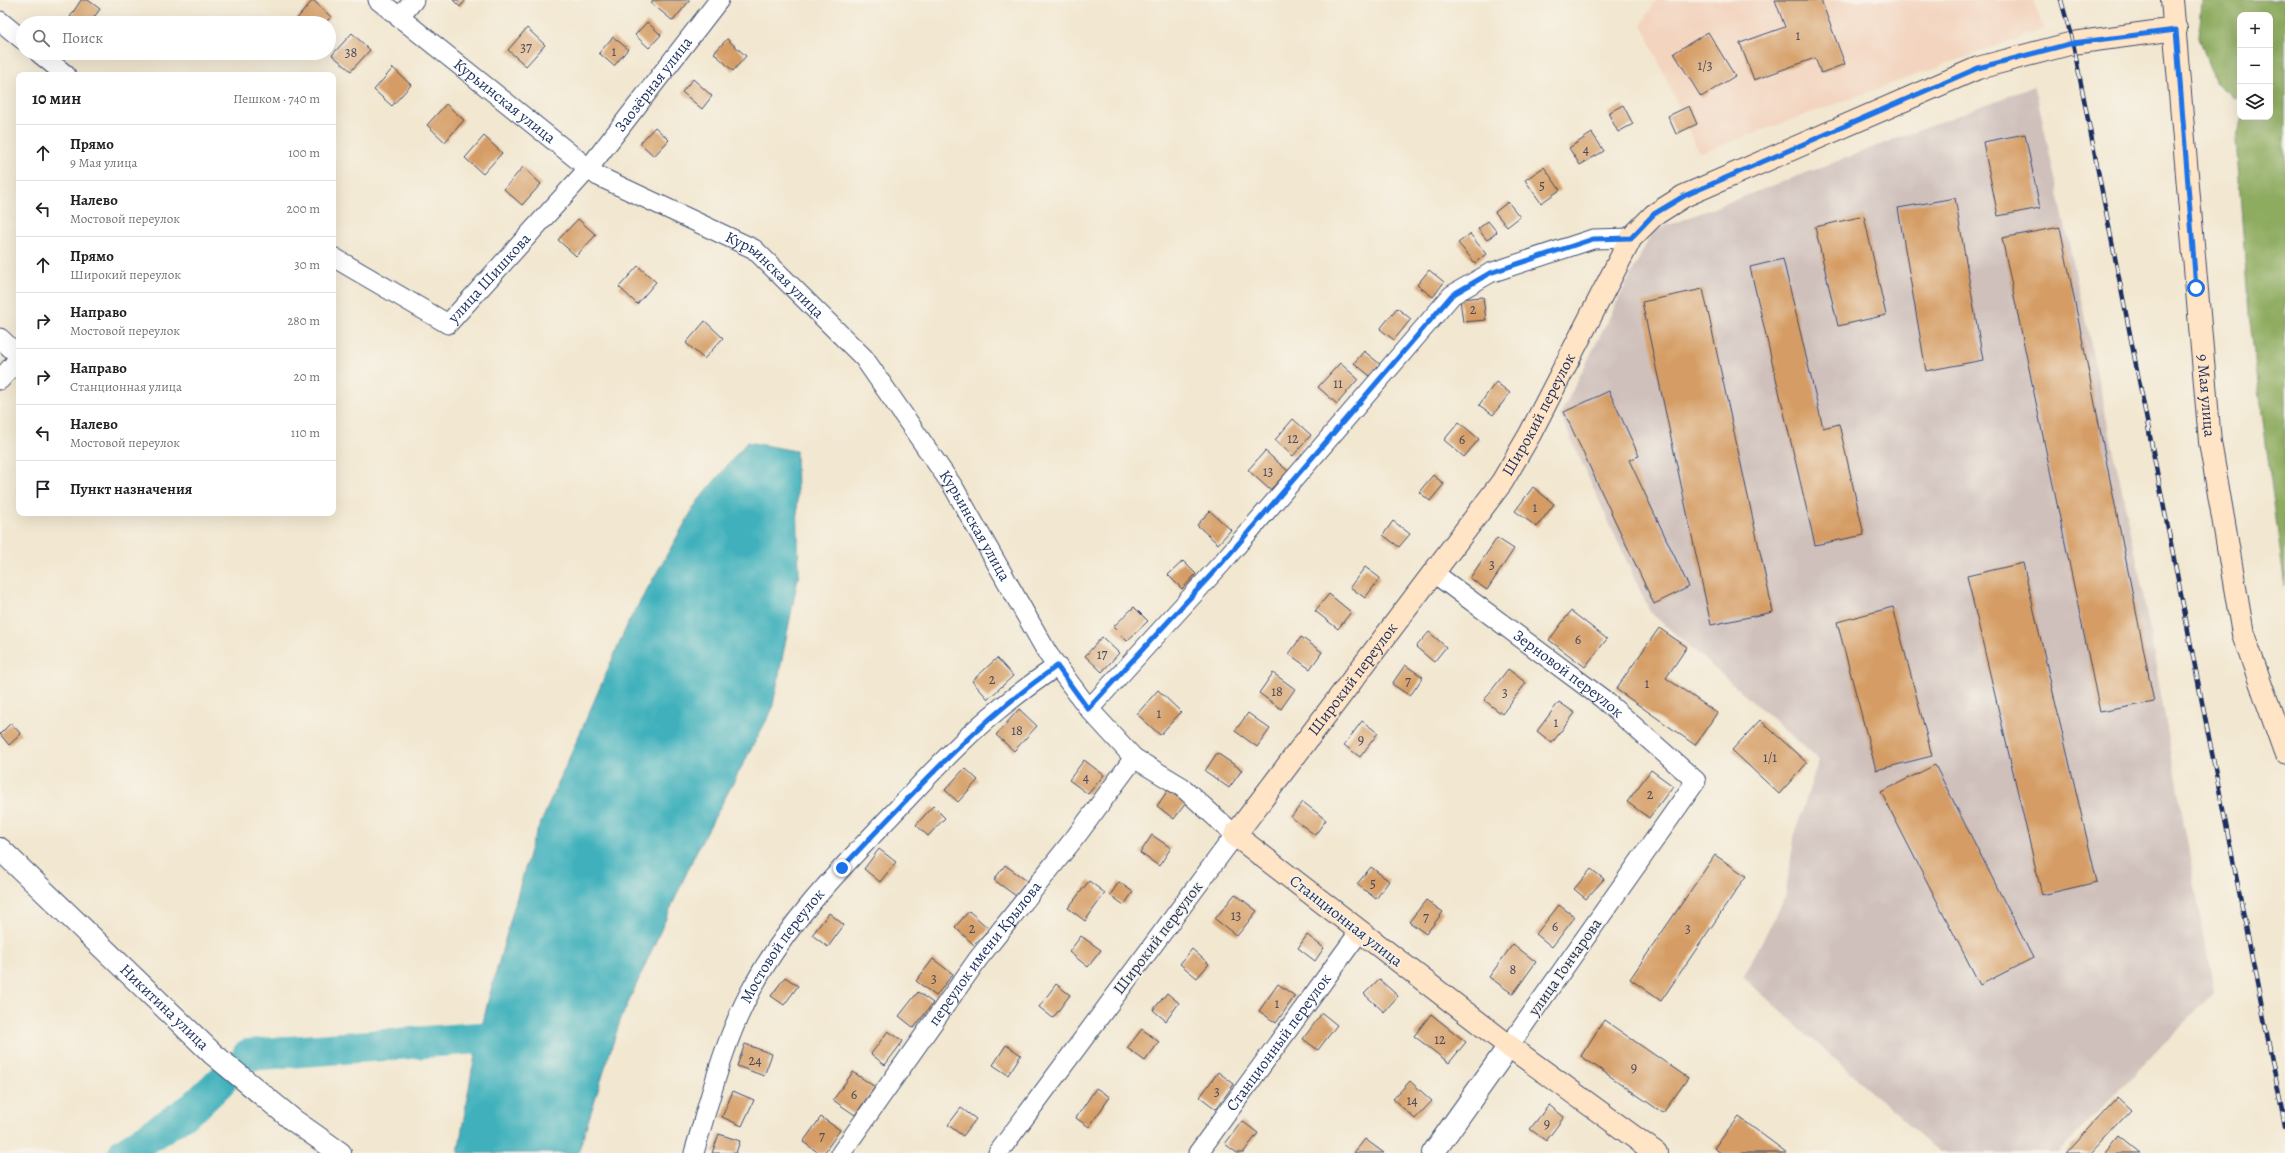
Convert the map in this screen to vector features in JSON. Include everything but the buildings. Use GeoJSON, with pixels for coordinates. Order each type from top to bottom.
{"type":"FeatureCollection","features":[{"type":"Feature","properties":{"kind":"main road","name":"9 Мая улица"},"geometry":{"type":"LineString","coordinates":[[2172,0],[2176,30],[2196,288],[2210,442],[2243,634],[2285,752]]}},
{"type":"Feature","properties":{"kind":"main road","name":"Широкий переулок"},"geometry":{"type":"LineString","coordinates":[[1235,835],[1502,482],[1530,434],[1631,238],[1654,214],[1684,196],[1978,68],[2073,43],[2176,30]]}},
{"type":"Feature","properties":{"kind":"main road","name":"Станционная улица"},"geometry":{"type":"LineString","coordinates":[[1235,835],[1509,1046],[1656,1153]]}},
{"type":"Feature","properties":{"kind":"street","name":"Курьинская улица"},"geometry":{"type":"LineString","coordinates":[[378,0],[598,176],[754,249],[864,358],[954,488],[1057,666]]}},
{"type":"Feature","properties":{"kind":"street"},"geometry":{"type":"LineString","coordinates":[[399,18],[414,0]]}},
{"type":"Feature","properties":{"kind":"street","name":"Заозёрная улица"},"geometry":{"type":"LineString","coordinates":[[588,169],[719,0]]}},
{"type":"Feature","properties":{"kind":"street"},"geometry":{"type":"LineString","coordinates":[[0,21],[16,34]]}},
{"type":"Feature","properties":{"kind":"street"},"geometry":{"type":"LineString","coordinates":[[48,60],[62,72]]}},
{"type":"Feature","properties":{"kind":"street","name":"улица Шишкова"},"geometry":{"type":"LineString","coordinates":[[336,259],[448,324],[588,169]]}},
{"type":"Feature","properties":{"kind":"street"},"geometry":{"type":"LineString","coordinates":[[1088,709],[1221,564],[1452,295],[1490,273],[1593,239],[1631,238]]}},
{"type":"Feature","properties":{"kind":"street"},"geometry":{"type":"LineString","coordinates":[[0,338],[16,354]]}},
{"type":"Feature","properties":{"kind":"street"},"geometry":{"type":"LineString","coordinates":[[0,380],[16,361]]}},
{"type":"Feature","properties":{"kind":"street","name":"Зерновой переулок"},"geometry":{"type":"LineString","coordinates":[[1434,573],[1603,699],[1696,781]]}},
{"type":"Feature","properties":{"kind":"street","name":"Станционная улица"},"geometry":{"type":"LineString","coordinates":[[1057,666],[1088,709],[1134,758],[1182,787],[1235,835]]}},
{"type":"Feature","properties":{"kind":"street","name":"Мостовой переулок"},"geometry":{"type":"LineString","coordinates":[[694,1153],[719,1066],[735,1024],[754,984],[775,949],[842,868],[958,746],[1019,692],[1057,666]]}},
{"type":"Feature","properties":{"kind":"street","name":"переулок имени Крылова"},"geometry":{"type":"LineString","coordinates":[[841,1153],[978,959],[1077,834],[1134,758]]}},
{"type":"Feature","properties":{"kind":"street","name":"улица Гончарова"},"geometry":{"type":"LineString","coordinates":[[1433,1153],[1696,781]]}},
{"type":"Feature","properties":{"kind":"street","name":"Широкий переулок"},"geometry":{"type":"LineString","coordinates":[[998,1153],[1235,835]]}},
{"type":"Feature","properties":{"kind":"street","name":"Никитина улица"},"geometry":{"type":"LineString","coordinates":[[0,849],[213,1054],[292,1120],[340,1153]]}},
{"type":"Feature","properties":{"kind":"street","name":"Станционный переулок"},"geometry":{"type":"LineString","coordinates":[[1198,1153],[1360,931]]}},
{"type":"Feature","properties":{"kind":"shaded area"},"geometry":{"type":"Polygon","coordinates":[[[1656,0],[2033,0],[2044,29],[1699,153],[1642,24],[1656,0]]]}},
{"type":"Feature","properties":{"kind":"shaded area"},"geometry":{"type":"Polygon","coordinates":[[[2035,86],[2137,560],[2214,992],[2058,1153],[1940,1153],[1743,977],[1785,898],[1795,832],[1819,760],[1650,612],[1560,415],[1653,231],[2035,86]]]}},
{"type":"Feature","properties":{"kind":"green space"},"geometry":{"type":"Polygon","coordinates":[[[2202,0],[2285,0],[2285,587],[2249,315],[2236,139],[2242,120],[2273,120],[2273,12],[2237,12],[2237,97],[2235,99],[2214,81],[2199,37],[2202,0]]]}},
{"type":"Feature","properties":{"kind":"water"},"geometry":{"type":"Polygon","coordinates":[[[747,442],[796,451],[799,573],[772,710],[695,854],[620,1021],[578,1153],[458,1153],[472,1070],[488,1001],[532,843],[629,621],[697,502],[747,442]]]}},
{"type":"Feature","properties":{"kind":"waterway"},"geometry":{"type":"LineString","coordinates":[[248,1055],[479,1038]]}},
{"type":"Feature","properties":{"kind":"waterway"},"geometry":{"type":"LineString","coordinates":[[124,1153],[194,1107],[221,1081]]}},
{"type":"Feature","properties":{"kind":"railway"},"geometry":{"type":"LineString","coordinates":[[2061,0],[2073,43],[2285,1126]]}},
{"type":"Feature","properties":{"kind":"route"},"geometry":{"type":"LineString","coordinates":[[842,868],[958,746],[1019,692],[1057,666],[1088,709],[1221,564],[1452,295],[1490,273],[1593,239],[1631,238],[1654,214],[1684,196],[1978,68],[2073,43],[2176,30],[2196,288]]}}]}
